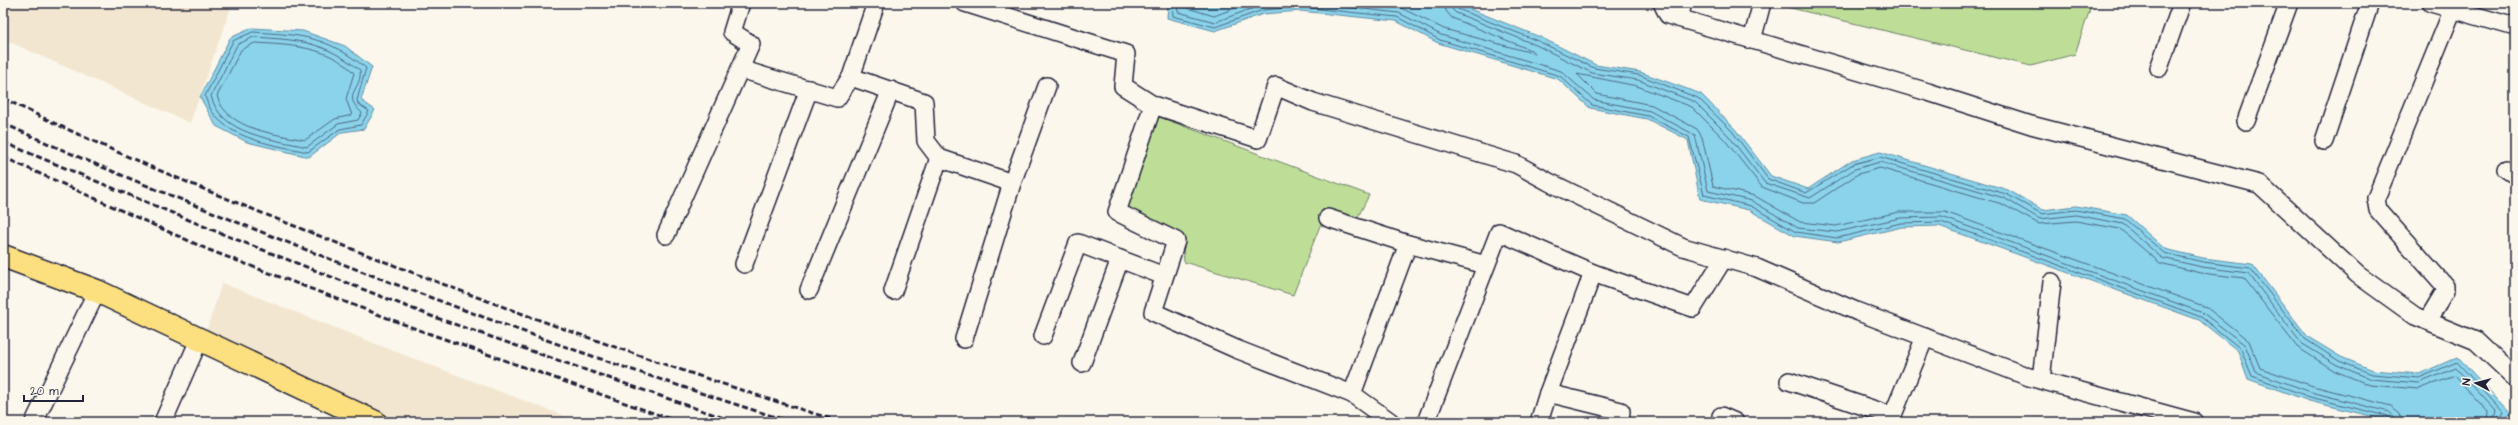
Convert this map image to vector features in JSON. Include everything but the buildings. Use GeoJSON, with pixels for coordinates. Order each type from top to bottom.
{"type":"FeatureCollection","features":[{"type":"Feature","properties":{"kind":"main road"},"geometry":{"type":"LineString","coordinates":[[3,256],[97,291],[375,422]]}},
{"type":"Feature","properties":{"kind":"street"},"geometry":{"type":"LineString","coordinates":[[666,236],[751,44],[732,32],[741,3]]}},
{"type":"Feature","properties":{"kind":"street"},"geometry":{"type":"LineString","coordinates":[[740,68],[838,98],[851,77],[876,3]]}},
{"type":"Feature","properties":{"kind":"street"},"geometry":{"type":"LineString","coordinates":[[964,3],[1005,9],[1126,54],[1123,86],[1153,105],[1258,138],[1276,86],[1313,102],[1516,164],[1549,182],[1683,247],[1757,268],[1856,311],[2041,380],[2194,422]]}},
{"type":"Feature","properties":{"kind":"street"},"geometry":{"type":"LineString","coordinates":[[1662,3],[1668,15],[1681,11],[1752,40],[2031,125],[2259,184],[2358,274],[2415,316],[2476,341],[2515,378]]}},
{"type":"Feature","properties":{"kind":"street"},"geometry":{"type":"LineString","coordinates":[[1752,40],[1762,3]]}},
{"type":"Feature","properties":{"kind":"street"},"geometry":{"type":"LineString","coordinates":[[2159,68],[2182,3]]}},
{"type":"Feature","properties":{"kind":"street"},"geometry":{"type":"LineString","coordinates":[[2246,121],[2289,3]]}},
{"type":"Feature","properties":{"kind":"street"},"geometry":{"type":"LineString","coordinates":[[2324,141],[2370,3]]}},
{"type":"Feature","properties":{"kind":"street"},"geometry":{"type":"LineString","coordinates":[[2431,3],[2515,27]]}},
{"type":"Feature","properties":{"kind":"street"},"geometry":{"type":"LineString","coordinates":[[2427,321],[2445,291],[2445,286],[2378,210],[2376,198],[2453,9]]}},
{"type":"Feature","properties":{"kind":"street"},"geometry":{"type":"LineString","coordinates":[[851,77],[924,102],[926,141],[938,158],[1012,183]]}},
{"type":"Feature","properties":{"kind":"street"},"geometry":{"type":"LineString","coordinates":[[964,339],[1012,183],[1047,86]]}},
{"type":"Feature","properties":{"kind":"street"},"geometry":{"type":"LineString","coordinates":[[744,264],[809,89]]}},
{"type":"Feature","properties":{"kind":"street"},"geometry":{"type":"LineString","coordinates":[[809,290],[891,90]]}},
{"type":"Feature","properties":{"kind":"street"},"geometry":{"type":"LineString","coordinates":[[1153,105],[1117,212],[1176,241],[1153,312],[1236,349],[1352,394],[1391,422]]}},
{"type":"Feature","properties":{"kind":"street"},"geometry":{"type":"LineString","coordinates":[[893,291],[938,158]]}},
{"type":"Feature","properties":{"kind":"street"},"geometry":{"type":"LineString","coordinates":[[1328,218],[1408,244],[1486,265]]}},
{"type":"Feature","properties":{"kind":"street"},"geometry":{"type":"LineString","coordinates":[[1426,422],[1499,232],[1593,273],[1692,308],[1724,258]]}},
{"type":"Feature","properties":{"kind":"street"},"geometry":{"type":"LineString","coordinates":[[1043,336],[1078,243],[1164,276]]}},
{"type":"Feature","properties":{"kind":"street"},"geometry":{"type":"LineString","coordinates":[[1352,394],[1408,244]]}},
{"type":"Feature","properties":{"kind":"street"},"geometry":{"type":"LineString","coordinates":[[1082,362],[1120,259]]}},
{"type":"Feature","properties":{"kind":"street"},"geometry":{"type":"LineString","coordinates":[[1539,422],[1548,393],[1593,273]]}},
{"type":"Feature","properties":{"kind":"street"},"geometry":{"type":"LineString","coordinates":[[2041,380],[2052,282]]}},
{"type":"Feature","properties":{"kind":"street"},"geometry":{"type":"LineString","coordinates":[[34,422],[97,291]]}},
{"type":"Feature","properties":{"kind":"street"},"geometry":{"type":"LineString","coordinates":[[1789,381],[1892,419],[1925,336]]}},
{"type":"Feature","properties":{"kind":"street"},"geometry":{"type":"LineString","coordinates":[[163,422],[199,340]]}},
{"type":"Feature","properties":{"kind":"street"},"geometry":{"type":"LineString","coordinates":[[1548,393],[1621,411],[1620,422]]}},
{"type":"Feature","properties":{"kind":"shaded area"},"geometry":{"type":"Polygon","coordinates":[[[3,3],[276,3],[232,4],[190,123],[3,39],[3,3]]]}},
{"type":"Feature","properties":{"kind":"shaded area"},"geometry":{"type":"Polygon","coordinates":[[[222,283],[580,422],[391,422],[205,335],[222,283]]]}},
{"type":"Feature","properties":{"kind":"green space"},"geometry":{"type":"Polygon","coordinates":[[[1770,3],[2092,3],[2075,54],[2031,66],[1770,3]]]}},
{"type":"Feature","properties":{"kind":"green space"},"geometry":{"type":"Polygon","coordinates":[[[1154,115],[1369,195],[1358,217],[1325,213],[1293,295],[1184,262],[1182,237],[1126,206],[1154,115]]]}},
{"type":"Feature","properties":{"kind":"water"},"geometry":{"type":"Polygon","coordinates":[[[1168,3],[1455,3],[1540,37],[1596,65],[1640,72],[1701,94],[1735,129],[1771,176],[1808,189],[1852,160],[1880,152],[2008,190],[2043,210],[2076,206],[2127,215],[2165,249],[2203,258],[2252,264],[2308,337],[2341,357],[2373,370],[2419,374],[2458,357],[2510,413],[2501,422],[2395,422],[2309,401],[2248,379],[2238,351],[2199,320],[1939,226],[1902,227],[1838,242],[1795,236],[1749,210],[1700,199],[1688,140],[1647,119],[1590,108],[1558,79],[1438,43],[1396,21],[1300,11],[1263,14],[1215,31],[1167,18],[1168,3]]]}},
{"type":"Feature","properties":{"kind":"water"},"geometry":{"type":"Polygon","coordinates":[[[252,28],[303,31],[345,46],[372,67],[361,100],[375,110],[364,129],[342,132],[309,157],[247,142],[216,126],[200,97],[230,38],[252,28]]]}},
{"type":"Feature","properties":{"kind":"railway"},"geometry":{"type":"LineString","coordinates":[[3,98],[81,136],[161,171],[450,287],[644,357],[841,422]]}},
{"type":"Feature","properties":{"kind":"railway"},"geometry":{"type":"LineString","coordinates":[[3,123],[143,184],[409,290],[599,358],[791,422]]}},
{"type":"Feature","properties":{"kind":"railway"},"geometry":{"type":"LineString","coordinates":[[3,142],[220,233],[431,316],[735,422]]}},
{"type":"Feature","properties":{"kind":"railway"},"geometry":{"type":"LineString","coordinates":[[3,157],[209,250],[419,330],[679,422]]}}]}
